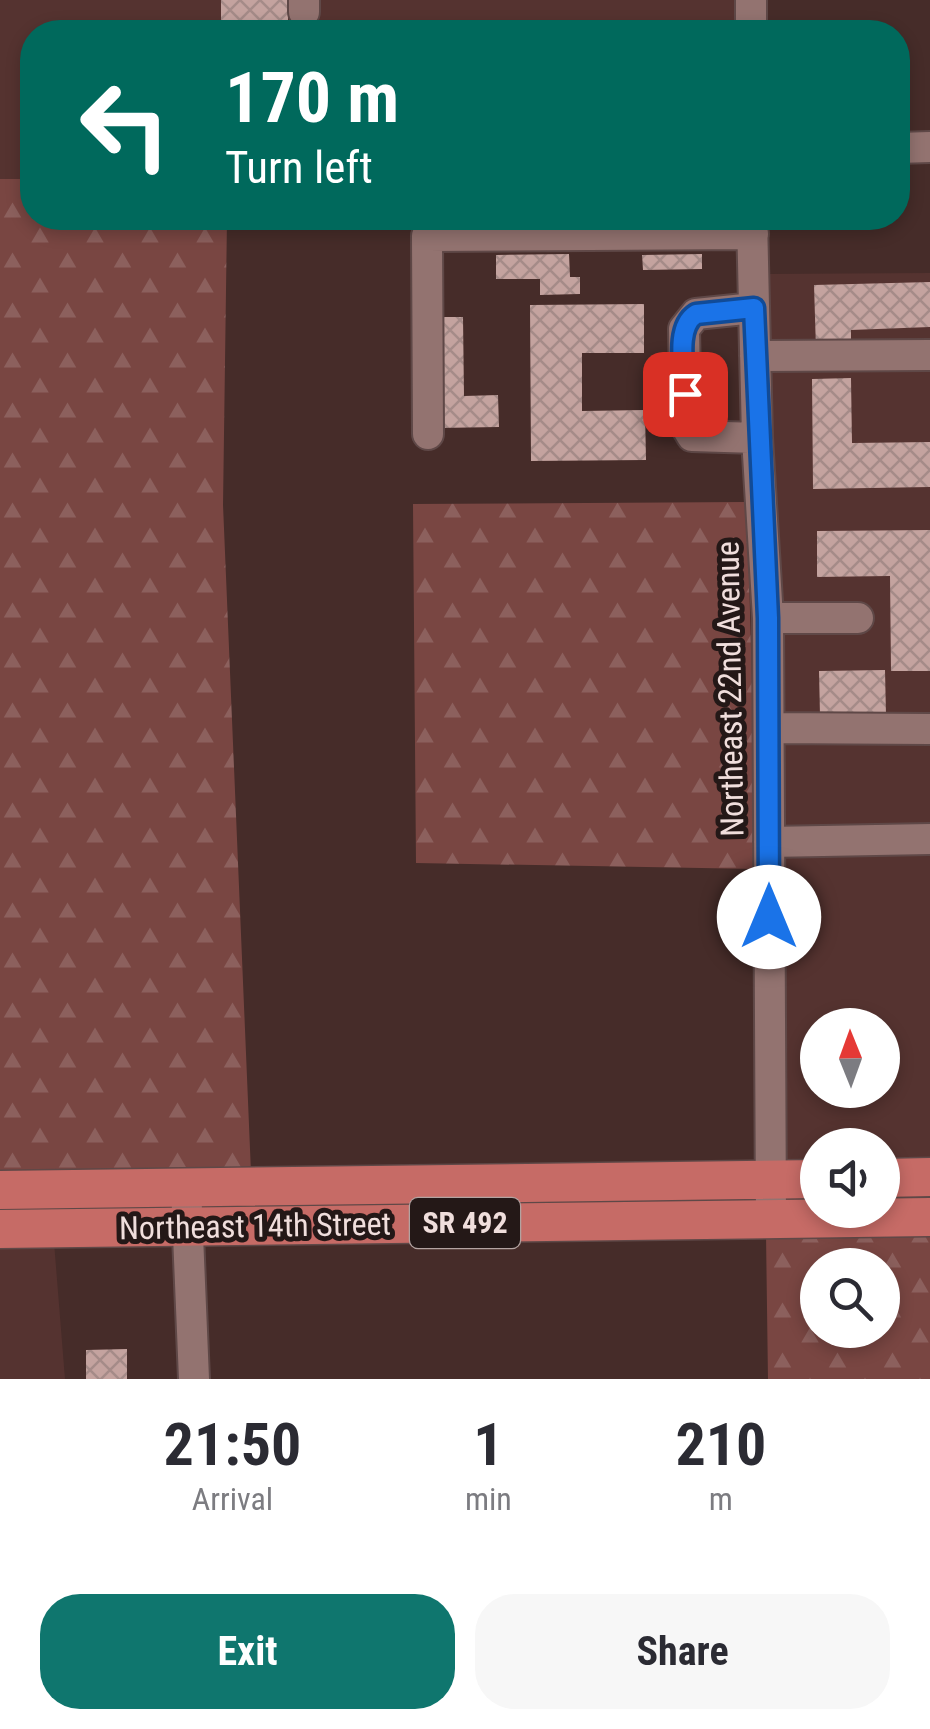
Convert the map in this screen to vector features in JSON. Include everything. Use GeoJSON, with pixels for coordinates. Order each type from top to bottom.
{"type":"FeatureCollection","features":[{"type":"Feature","properties":{"kind":"main road"},"geometry":{"type":"LineString","coordinates":[[900,1178],[930,1177]]}},
{"type":"Feature","properties":{"kind":"main road","name":"Northeast 14th Street"},"geometry":{"type":"LineString","coordinates":[[0,1190],[800,1179]]}},
{"type":"Feature","properties":{"kind":"main road","name":"Northeast 14th Street"},"geometry":{"type":"LineString","coordinates":[[0,1229],[930,1217]]}},
{"type":"Feature","properties":{"kind":"street"},"geometry":{"type":"LineString","coordinates":[[428,434],[427,236],[623,230]]}},
{"type":"Feature","properties":{"kind":"street","name":"Northeast 22nd Avenue"},"geometry":{"type":"LineString","coordinates":[[753,230],[757,438],[768,618],[771,1219]]}},
{"type":"Feature","properties":{"kind":"street"},"geometry":{"type":"LineString","coordinates":[[754,308],[696,314],[684,329],[686,426],[692,436],[757,438]]}},
{"type":"Feature","properties":{"kind":"street"},"geometry":{"type":"LineString","coordinates":[[755,356],[930,355]]}},
{"type":"Feature","properties":{"kind":"street"},"geometry":{"type":"LineString","coordinates":[[768,618],[858,618]]}},
{"type":"Feature","properties":{"kind":"street"},"geometry":{"type":"LineString","coordinates":[[768,728],[930,729]]}},
{"type":"Feature","properties":{"kind":"street"},"geometry":{"type":"LineString","coordinates":[[769,842],[930,839]]}},
{"type":"Feature","properties":{"kind":"street"},"geometry":{"type":"LineString","coordinates":[[186,1188],[194,1379]]}},
{"type":"Feature","properties":{"kind":"shaded area"},"geometry":{"type":"Polygon","coordinates":[[[0,0],[739,0],[739,20],[20,20],[20,179],[0,179],[0,0]]]}},
{"type":"Feature","properties":{"kind":"shaded area"},"geometry":{"type":"Polygon","coordinates":[[[930,273],[930,1163],[900,1164],[900,1128],[800,1128],[800,1165],[782,1166],[765,274],[930,273]]]}},
{"type":"Feature","properties":{"kind":"shaded area"},"geometry":{"type":"Polygon","coordinates":[[[54,1242],[65,1379],[0,1379],[0,1243],[54,1242]]]}},
{"type":"Feature","properties":{"kind":"green space"},"geometry":{"type":"Polygon","coordinates":[[[0,179],[20,179],[20,230],[227,230],[223,505],[251,1173],[0,1176],[0,179]]]}},
{"type":"Feature","properties":{"kind":"green space"},"geometry":{"type":"Polygon","coordinates":[[[747,502],[757,869],[416,863],[413,504],[747,502]]]}},
{"type":"Feature","properties":{"kind":"green space"},"geometry":{"type":"Polygon","coordinates":[[[930,1231],[930,1379],[768,1379],[766,1233],[930,1231]]]}},
{"type":"Feature","properties":{"kind":"building"},"geometry":{"type":"Polygon","coordinates":[[[221,0],[288,0],[288,20],[221,20],[221,0]]]}},
{"type":"Feature","properties":{"kind":"building"},"geometry":{"type":"Polygon","coordinates":[[[569,254],[570,277],[580,277],[580,294],[540,295],[540,279],[496,279],[496,255],[569,254]]]}},
{"type":"Feature","properties":{"kind":"building"},"geometry":{"type":"Polygon","coordinates":[[[702,254],[702,269],[643,270],[642,255],[702,254]]]}},
{"type":"Feature","properties":{"kind":"building"},"geometry":{"type":"Polygon","coordinates":[[[930,282],[930,327],[851,330],[851,349],[816,350],[814,285],[930,282]]]}},
{"type":"Feature","properties":{"kind":"building"},"geometry":{"type":"Polygon","coordinates":[[[644,304],[644,353],[582,353],[582,411],[645,410],[646,460],[531,461],[530,305],[644,304]]]}},
{"type":"Feature","properties":{"kind":"building"},"geometry":{"type":"Polygon","coordinates":[[[438,317],[463,317],[464,396],[498,395],[499,427],[439,428],[438,317]]]}},
{"type":"Feature","properties":{"kind":"building"},"geometry":{"type":"Polygon","coordinates":[[[851,378],[852,443],[930,442],[930,487],[813,489],[812,379],[851,378]]]}},
{"type":"Feature","properties":{"kind":"building"},"geometry":{"type":"Polygon","coordinates":[[[930,530],[930,671],[891,671],[890,576],[817,577],[817,531],[930,530]]]}},
{"type":"Feature","properties":{"kind":"building"},"geometry":{"type":"Polygon","coordinates":[[[885,670],[886,715],[820,716],[819,671],[885,670]]]}},
{"type":"Feature","properties":{"kind":"building"},"geometry":{"type":"Polygon","coordinates":[[[127,1349],[127,1379],[86,1379],[86,1350],[127,1349]]]}},
{"type":"Feature","properties":{"kind":"route"},"geometry":{"type":"LineString","coordinates":[[685,394],[684,329],[688,319],[696,314],[754,308],[768,618],[769,917]]}}]}
